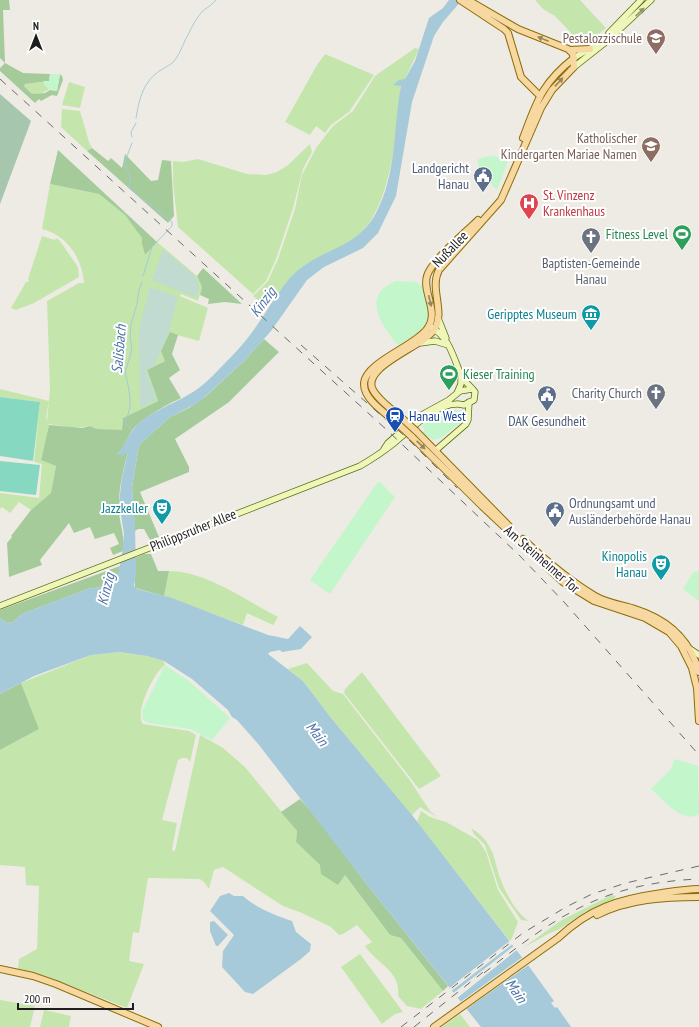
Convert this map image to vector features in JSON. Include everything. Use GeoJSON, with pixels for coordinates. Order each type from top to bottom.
{"type":"FeatureCollection","features":[{"type":"Feature","properties":{"kind":"main road"},"geometry":{"type":"LineString","coordinates":[[460,0],[471,3],[518,29],[568,49],[576,51],[590,49]]}},
{"type":"Feature","properties":{"kind":"main road"},"geometry":{"type":"LineString","coordinates":[[543,98],[552,77],[574,58],[590,49],[606,37],[641,0]]}},
{"type":"Feature","properties":{"kind":"main road"},"geometry":{"type":"LineString","coordinates":[[543,98],[574,67],[607,41],[651,0]]}},
{"type":"Feature","properties":{"kind":"main road"},"geometry":{"type":"LineString","coordinates":[[471,3],[508,33],[521,77],[543,98]]}},
{"type":"Feature","properties":{"kind":"main road"},"geometry":{"type":"LineString","coordinates":[[508,33],[510,30],[518,29]]}},
{"type":"Feature","properties":{"kind":"main road"},"geometry":{"type":"LineString","coordinates":[[568,49],[573,54],[574,67]]}},
{"type":"Feature","properties":{"kind":"main road","name":"Nußallee"},"geometry":{"type":"LineString","coordinates":[[365,389],[366,377],[372,370],[432,328],[438,318],[435,283],[438,272],[501,200],[543,98]]}},
{"type":"Feature","properties":{"kind":"main road","name":"Nußallee"},"geometry":{"type":"LineString","coordinates":[[432,328],[432,309],[427,276],[436,261],[497,200],[543,98]]}},
{"type":"Feature","properties":{"kind":"main road"},"geometry":{"type":"LineString","coordinates":[[384,449],[430,414],[449,405],[464,405],[476,397],[475,392],[461,374],[438,318]]}},
{"type":"Feature","properties":{"kind":"main road"},"geometry":{"type":"LineString","coordinates":[[418,343],[429,336],[432,328],[449,345]]}},
{"type":"Feature","properties":{"kind":"main road"},"geometry":{"type":"LineString","coordinates":[[418,343],[438,341],[449,345]]}},
{"type":"Feature","properties":{"kind":"main road","name":"Am Steinheimer Tor"},"geometry":{"type":"LineString","coordinates":[[418,343],[382,367],[373,376],[371,382],[372,389],[377,395],[404,420],[414,433],[485,503],[568,578],[596,597],[652,615],[662,620],[680,635],[696,660],[699,672]]}},
{"type":"Feature","properties":{"kind":"main road"},"geometry":{"type":"LineString","coordinates":[[461,374],[461,384],[455,395],[457,404],[468,416]]}},
{"type":"Feature","properties":{"kind":"main road"},"geometry":{"type":"LineString","coordinates":[[384,449],[388,442],[418,417],[467,388],[472,389]]}},
{"type":"Feature","properties":{"kind":"main road","name":"Am Steinheimer Tor"},"geometry":{"type":"LineString","coordinates":[[365,389],[369,398],[398,424],[414,433]]}},
{"type":"Feature","properties":{"kind":"main road"},"geometry":{"type":"LineString","coordinates":[[433,452],[466,424],[469,402]]}},
{"type":"Feature","properties":{"kind":"main road","name":"Philippsruher Allee"},"geometry":{"type":"LineString","coordinates":[[0,606],[352,469],[368,461],[384,449]]}},
{"type":"Feature","properties":{"kind":"main road","name":"Am Steinheimer Tor"},"geometry":{"type":"LineString","coordinates":[[433,452],[482,506],[563,582],[594,601],[645,618],[663,627],[696,660],[696,688],[699,721]]}},
{"type":"Feature","properties":{"kind":"main road"},"geometry":{"type":"LineString","coordinates":[[434,1027],[587,916],[619,903],[699,889]]}},
{"type":"Feature","properties":{"kind":"main road"},"geometry":{"type":"LineString","coordinates":[[619,903],[699,897]]}},
{"type":"Feature","properties":{"kind":"main road"},"geometry":{"type":"LineString","coordinates":[[0,969],[33,976],[56,984],[158,1027]]}},
{"type":"Feature","properties":{"kind":"green space"},"geometry":{"type":"Polygon","coordinates":[[[0,0],[9,0],[10,10],[3,10],[5,63],[0,58],[0,0]]]}},
{"type":"Feature","properties":{"kind":"green space"},"geometry":{"type":"Polygon","coordinates":[[[535,0],[580,0],[606,28],[583,46],[569,35],[571,33],[555,16],[543,9],[535,0]]]}},
{"type":"Feature","properties":{"kind":"green space"},"geometry":{"type":"Polygon","coordinates":[[[415,48],[419,49],[405,79],[394,85],[401,85],[394,146],[385,189],[377,209],[367,226],[354,239],[310,262],[296,273],[284,286],[268,308],[253,296],[268,281],[278,259],[295,209],[302,175],[316,148],[333,126],[353,111],[375,76],[415,48]]]}},
{"type":"Feature","properties":{"kind":"green space"},"geometry":{"type":"Polygon","coordinates":[[[325,54],[374,75],[349,112],[331,125],[325,133],[316,126],[310,135],[285,122],[317,65],[325,54]]]}},
{"type":"Feature","properties":{"kind":"green space"},"geometry":{"type":"Polygon","coordinates":[[[5,63],[23,73],[50,74],[49,81],[25,84],[24,86],[32,94],[45,93],[50,90],[57,91],[60,74],[63,80],[57,96],[52,95],[41,101],[39,99],[35,103],[0,71],[0,68],[5,63]]]}},
{"type":"Feature","properties":{"kind":"green space"},"geometry":{"type":"Polygon","coordinates":[[[50,74],[60,74],[52,86],[42,93],[32,94],[24,86],[25,84],[49,81],[50,74]]]}},
{"type":"Feature","properties":{"kind":"green space"},"geometry":{"type":"Polygon","coordinates":[[[50,74],[60,74],[57,91],[48,89],[44,84],[43,81],[49,81],[50,74]]]}},
{"type":"Feature","properties":{"kind":"green space"},"geometry":{"type":"Polygon","coordinates":[[[69,82],[85,87],[80,108],[62,105],[69,82]]]}},
{"type":"Feature","properties":{"kind":"green space"},"geometry":{"type":"Polygon","coordinates":[[[0,94],[31,121],[0,204],[0,94]]]}},
{"type":"Feature","properties":{"kind":"green space"},"geometry":{"type":"Polygon","coordinates":[[[62,109],[80,111],[92,148],[87,151],[61,127],[62,109]]]}},
{"type":"Feature","properties":{"kind":"green space"},"geometry":{"type":"Polygon","coordinates":[[[310,144],[312,152],[303,169],[293,208],[276,259],[266,281],[253,294],[178,227],[173,183],[173,161],[183,162],[198,159],[247,174],[266,175],[277,172],[288,165],[310,144]]]}},
{"type":"Feature","properties":{"kind":"green space"},"geometry":{"type":"Polygon","coordinates":[[[92,148],[108,161],[111,158],[122,168],[125,154],[151,181],[158,180],[162,160],[171,161],[174,216],[168,223],[87,151],[92,148]]]}},
{"type":"Feature","properties":{"kind":"green space"},"geometry":{"type":"Polygon","coordinates":[[[58,150],[157,242],[145,255],[142,238],[125,215],[99,194],[50,184],[58,150]]]}},
{"type":"Feature","properties":{"kind":"green space"},"geometry":{"type":"Polygon","coordinates":[[[494,156],[508,161],[497,190],[481,174],[477,160],[484,157],[494,156]]]}},
{"type":"Feature","properties":{"kind":"green space"},"geometry":{"type":"Polygon","coordinates":[[[50,184],[99,194],[125,215],[143,238],[142,244],[145,255],[157,242],[197,276],[202,287],[198,301],[181,294],[180,296],[208,308],[199,341],[170,333],[165,361],[147,370],[158,401],[123,418],[122,431],[97,429],[90,426],[75,428],[49,424],[47,421],[50,390],[47,301],[79,283],[84,283],[80,265],[72,249],[59,236],[42,229],[50,184]]]}},
{"type":"Feature","properties":{"kind":"green space"},"geometry":{"type":"Polygon","coordinates":[[[42,236],[55,240],[56,238],[60,241],[78,267],[79,277],[34,303],[16,310],[11,308],[26,282],[29,280],[28,279],[42,236]]]}},
{"type":"Feature","properties":{"kind":"green space"},"geometry":{"type":"Polygon","coordinates":[[[163,249],[195,276],[199,286],[197,298],[152,280],[163,249]]]}},
{"type":"Feature","properties":{"kind":"green space"},"geometry":{"type":"Polygon","coordinates":[[[203,268],[242,304],[225,302],[208,304],[209,299],[200,295],[202,287],[197,276],[203,268]]]}},
{"type":"Feature","properties":{"kind":"green space"},"geometry":{"type":"Polygon","coordinates":[[[396,281],[416,282],[424,287],[428,309],[428,317],[422,329],[417,334],[398,345],[385,328],[377,310],[379,294],[385,287],[396,281]]]}},
{"type":"Feature","properties":{"kind":"green space"},"geometry":{"type":"Polygon","coordinates":[[[150,287],[178,297],[169,332],[154,366],[146,370],[156,400],[140,408],[139,330],[150,287]]]}},
{"type":"Feature","properties":{"kind":"green space"},"geometry":{"type":"Polygon","coordinates":[[[170,332],[178,335],[172,354],[180,370],[169,378],[181,398],[161,408],[140,422],[131,432],[118,454],[128,452],[119,496],[123,551],[113,555],[110,548],[119,544],[114,533],[95,539],[90,527],[74,533],[69,523],[40,560],[42,565],[9,577],[7,543],[31,510],[51,493],[56,466],[41,460],[49,425],[82,428],[90,426],[97,429],[122,430],[123,418],[158,401],[147,370],[165,361],[161,351],[170,332]]]}},
{"type":"Feature","properties":{"kind":"green space"},"geometry":{"type":"Polygon","coordinates":[[[264,339],[279,352],[229,402],[175,439],[189,467],[189,472],[140,492],[159,537],[150,540],[144,529],[138,529],[135,531],[132,487],[139,445],[170,417],[189,408],[205,397],[244,361],[264,339]]]}},
{"type":"Feature","properties":{"kind":"green space"},"geometry":{"type":"Polygon","coordinates":[[[0,389],[49,401],[46,418],[49,425],[41,459],[56,466],[51,493],[31,510],[19,502],[10,513],[2,507],[0,509],[0,493],[39,498],[42,464],[34,462],[40,402],[0,397],[0,389]]]}},
{"type":"Feature","properties":{"kind":"green space"},"geometry":{"type":"Polygon","coordinates":[[[0,397],[40,402],[33,461],[0,456],[0,397]]]}},
{"type":"Feature","properties":{"kind":"green space"},"geometry":{"type":"Polygon","coordinates":[[[456,410],[462,412],[465,419],[441,438],[433,440],[423,433],[425,430],[422,426],[429,420],[447,411],[456,410]]]}},
{"type":"Feature","properties":{"kind":"green space"},"geometry":{"type":"Polygon","coordinates":[[[0,461],[40,465],[36,495],[0,491],[0,461]]]}},
{"type":"Feature","properties":{"kind":"green space"},"geometry":{"type":"Polygon","coordinates":[[[380,482],[395,497],[330,594],[310,580],[377,483],[380,482]]]}},
{"type":"Feature","properties":{"kind":"green space"},"geometry":{"type":"Polygon","coordinates":[[[144,554],[151,554],[158,571],[169,571],[164,596],[135,588],[135,558],[144,554]]]}},
{"type":"Feature","properties":{"kind":"green space"},"geometry":{"type":"Polygon","coordinates":[[[120,566],[117,580],[112,585],[88,589],[22,614],[13,622],[7,623],[0,618],[0,610],[120,566]]]}},
{"type":"Feature","properties":{"kind":"green space"},"geometry":{"type":"Polygon","coordinates":[[[169,571],[183,572],[211,581],[278,617],[273,625],[247,613],[243,625],[164,596],[169,571]]]}},
{"type":"Feature","properties":{"kind":"green space"},"geometry":{"type":"Polygon","coordinates":[[[699,571],[699,601],[683,589],[693,572],[699,571]]]}},
{"type":"Feature","properties":{"kind":"green space"},"geometry":{"type":"Polygon","coordinates":[[[118,652],[147,656],[164,661],[165,665],[151,684],[143,702],[141,719],[143,724],[189,731],[196,735],[190,762],[187,758],[178,760],[162,820],[177,823],[172,850],[175,851],[200,735],[223,748],[245,767],[297,831],[296,842],[320,865],[345,875],[390,935],[401,938],[443,991],[421,1009],[407,1006],[398,996],[396,980],[388,969],[370,953],[365,946],[372,942],[357,925],[339,935],[331,927],[302,913],[283,906],[223,867],[214,870],[209,889],[200,879],[148,878],[139,933],[133,932],[129,961],[144,964],[127,1008],[48,977],[18,969],[19,959],[37,949],[39,886],[26,885],[25,867],[0,865],[0,750],[39,729],[21,683],[91,655],[118,652]]]}},
{"type":"Feature","properties":{"kind":"green space"},"geometry":{"type":"Polygon","coordinates":[[[307,663],[333,691],[343,694],[409,779],[430,811],[437,817],[420,807],[412,815],[331,718],[303,681],[288,669],[307,663]]]}},
{"type":"Feature","properties":{"kind":"green space"},"geometry":{"type":"Polygon","coordinates":[[[165,665],[189,681],[230,718],[212,740],[190,729],[149,723],[143,720],[142,711],[165,665]]]}},
{"type":"Feature","properties":{"kind":"green space"},"geometry":{"type":"Polygon","coordinates":[[[362,672],[441,776],[419,789],[344,693],[345,689],[362,672]]]}},
{"type":"Feature","properties":{"kind":"green space"},"geometry":{"type":"Polygon","coordinates":[[[21,683],[39,729],[0,750],[0,694],[21,683]]]}},
{"type":"Feature","properties":{"kind":"green space"},"geometry":{"type":"Polygon","coordinates":[[[675,759],[698,766],[699,814],[686,816],[680,814],[651,789],[670,770],[675,759]]]}},
{"type":"Feature","properties":{"kind":"green space"},"geometry":{"type":"Polygon","coordinates":[[[300,799],[315,816],[365,882],[448,986],[443,991],[401,938],[390,935],[345,875],[338,885],[321,874],[320,865],[296,842],[297,831],[281,812],[300,799]]]}},
{"type":"Feature","properties":{"kind":"green space"},"geometry":{"type":"Polygon","coordinates":[[[421,811],[430,817],[446,822],[478,840],[486,852],[498,890],[518,922],[510,941],[417,822],[421,811]]]}},
{"type":"Feature","properties":{"kind":"green space"},"geometry":{"type":"Polygon","coordinates":[[[471,828],[482,836],[488,845],[493,854],[499,875],[507,894],[519,912],[529,921],[521,920],[499,888],[485,845],[474,834],[471,828]]]}},
{"type":"Feature","properties":{"kind":"green space"},"geometry":{"type":"Polygon","coordinates":[[[611,895],[616,896],[614,899],[585,912],[558,930],[523,948],[560,921],[611,895]]]}},
{"type":"Feature","properties":{"kind":"green space"},"geometry":{"type":"Polygon","coordinates":[[[360,954],[403,1012],[395,1014],[382,1024],[341,967],[360,954]]]}},
{"type":"Feature","properties":{"kind":"green space"},"geometry":{"type":"Polygon","coordinates":[[[0,1000],[35,1006],[30,1027],[0,1027],[0,1000]]]}},
{"type":"Feature","properties":{"kind":"green space"},"geometry":{"type":"Polygon","coordinates":[[[44,1010],[71,1016],[69,1027],[40,1027],[44,1010]]]}},
{"type":"Feature","properties":{"kind":"green space"},"geometry":{"type":"Polygon","coordinates":[[[460,1014],[470,1027],[442,1027],[460,1014]]]}},
{"type":"Feature","properties":{"kind":"water"},"geometry":{"type":"Polygon","coordinates":[[[449,0],[462,0],[443,22],[434,36],[412,102],[396,196],[378,233],[363,248],[324,267],[307,280],[271,331],[244,361],[198,403],[170,417],[139,445],[132,487],[135,525],[136,574],[134,586],[137,589],[172,598],[268,635],[288,639],[300,626],[312,637],[301,649],[282,652],[280,650],[270,652],[268,654],[303,681],[331,718],[412,815],[528,965],[554,1001],[551,1003],[555,1008],[557,1007],[571,1027],[481,1027],[365,882],[259,745],[237,720],[232,717],[228,710],[192,679],[164,661],[147,656],[119,652],[91,655],[34,676],[0,694],[0,618],[7,623],[13,622],[22,614],[88,589],[112,585],[117,580],[124,534],[119,502],[122,478],[128,452],[122,456],[118,454],[132,431],[145,418],[185,397],[208,380],[248,338],[291,276],[306,264],[359,234],[368,225],[376,213],[388,183],[391,167],[401,86],[393,85],[399,80],[405,79],[415,61],[429,18],[443,8],[449,0]]]}},
{"type":"Feature","properties":{"kind":"water"},"geometry":{"type":"Polygon","coordinates":[[[229,893],[234,896],[243,896],[266,911],[292,921],[296,932],[311,944],[310,951],[301,959],[253,994],[245,992],[222,967],[223,951],[234,935],[210,911],[220,896],[229,893]]]}},
{"type":"Feature","properties":{"kind":"water"},"geometry":{"type":"Polygon","coordinates":[[[214,921],[228,935],[218,946],[216,946],[210,931],[210,922],[214,921]]]}},
{"type":"Feature","properties":{"kind":"pier"},"geometry":{"type":"Polygon","coordinates":[[[511,940],[514,943],[450,992],[448,989],[511,940]]]}},
{"type":"Feature","properties":{"kind":"pier"},"geometry":{"type":"Polygon","coordinates":[[[515,945],[518,949],[456,999],[452,994],[515,945]]]}},
{"type":"Feature","properties":{"kind":"pier"},"geometry":{"type":"Polygon","coordinates":[[[524,956],[530,964],[465,1010],[459,1003],[524,956]]]}},
{"type":"Feature","properties":{"kind":"waterway","name":"Salisbach"},"geometry":{"type":"LineString","coordinates":[[136,118],[140,99],[148,82],[158,72],[175,60],[198,17],[216,0]]}},
{"type":"Feature","properties":{"kind":"waterway","name":"Salisbach"},"geometry":{"type":"LineString","coordinates":[[132,137],[131,132],[136,123]]}},
{"type":"Feature","properties":{"kind":"waterway","name":"Salisbach"},"geometry":{"type":"LineString","coordinates":[[130,184],[130,175],[124,164],[132,143]]}},
{"type":"Feature","properties":{"kind":"waterway","name":"Salisbach"},"geometry":{"type":"LineString","coordinates":[[129,185],[129,188],[172,222],[172,226],[152,247],[143,276]]}},
{"type":"Feature","properties":{"kind":"waterway","name":"Salisbach"},"geometry":{"type":"LineString","coordinates":[[132,430],[125,423],[130,407],[130,397],[125,373],[132,349],[130,337],[131,324],[142,282]]}},
{"type":"Feature","properties":{"kind":"railway"},"geometry":{"type":"LineString","coordinates":[[0,79],[388,431],[520,556],[564,602],[699,755]]}},
{"type":"Feature","properties":{"kind":"railway"},"geometry":{"type":"LineString","coordinates":[[301,345],[408,439],[457,488]]}},
{"type":"Feature","properties":{"kind":"railway"},"geometry":{"type":"LineString","coordinates":[[401,1027],[523,933],[566,907],[592,894],[626,883],[699,866]]}},
{"type":"Feature","properties":{"kind":"railway"},"geometry":{"type":"LineString","coordinates":[[484,973],[559,919],[608,895],[635,887],[665,882],[699,879]]}},
{"type":"Feature","properties":{"kind":"railway"},"geometry":{"type":"LineString","coordinates":[[414,1027],[487,969]]}},
{"type":"Feature","properties":{"kind":"place","name":"Pestalozzischule"},"geometry":{"type":"Point","coordinates":[656,55]}},
{"type":"Feature","properties":{"kind":"place","name":"Katholischer Kindergarten Mariae Namen"},"geometry":{"type":"Point","coordinates":[651,163]}},
{"type":"Feature","properties":{"kind":"place","name":"Landgericht Hanau"},"geometry":{"type":"Point","coordinates":[483,193]}},
{"type":"Feature","properties":{"kind":"place","name":"St. Vinzenz Krankenhaus"},"geometry":{"type":"Point","coordinates":[529,220]}},
{"type":"Feature","properties":{"kind":"place","name":"Fitness Level"},"geometry":{"type":"Point","coordinates":[682,251]}},
{"type":"Feature","properties":{"kind":"place","name":"Baptisten-Gemeinde Hanau"},"geometry":{"type":"Point","coordinates":[591,254]}},
{"type":"Feature","properties":{"kind":"place","name":"Geripptes Museum"},"geometry":{"type":"Point","coordinates":[591,331]}},
{"type":"Feature","properties":{"kind":"place","name":"Kieser Training"},"geometry":{"type":"Point","coordinates":[449,391]}},
{"type":"Feature","properties":{"kind":"place","name":"Charity Church"},"geometry":{"type":"Point","coordinates":[656,410]}},
{"type":"Feature","properties":{"kind":"place","name":"DAK Gesundheit"},"geometry":{"type":"Point","coordinates":[547,412]}},
{"type":"Feature","properties":{"kind":"place","name":"Hanau West"},"geometry":{"type":"Point","coordinates":[395,433]}},
{"type":"Feature","properties":{"kind":"place","name":"Jazzkeller"},"geometry":{"type":"Point","coordinates":[162,525]}},
{"type":"Feature","properties":{"kind":"place","name":"Ordnungsamt und Ausländerbehörde Hanau"},"geometry":{"type":"Point","coordinates":[555,528]}},
{"type":"Feature","properties":{"kind":"place","name":"Kinopolis Hanau"},"geometry":{"type":"Point","coordinates":[661,581]}},
{"type":"Feature","properties":{"kind":"water label","name":"Kinzig"},"geometry":{"type":"Point","coordinates":[263,302]}},
{"type":"Feature","properties":{"kind":"water label","name":"Kinzig"},"geometry":{"type":"Point","coordinates":[106,589]}},
{"type":"Feature","properties":{"kind":"water label","name":"Main"},"geometry":{"type":"Point","coordinates":[317,734]}},
{"type":"Feature","properties":{"kind":"water label","name":"Main"},"geometry":{"type":"Point","coordinates":[516,991]}}]}
